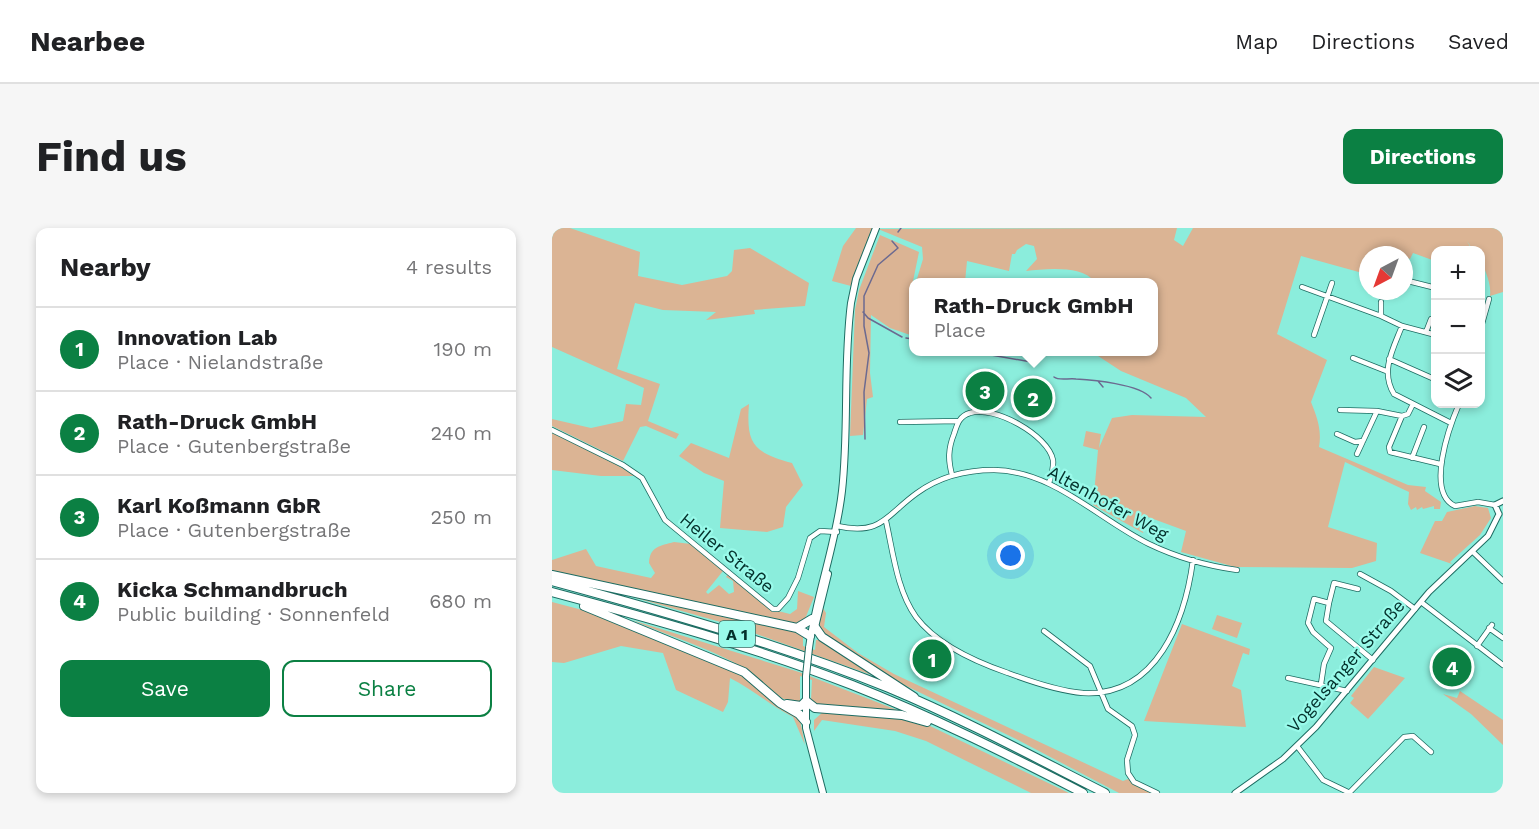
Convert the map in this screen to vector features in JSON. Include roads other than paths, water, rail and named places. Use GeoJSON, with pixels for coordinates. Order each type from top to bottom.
{"type":"FeatureCollection","features":[{"type":"Feature","properties":{"kind":"highway"},"geometry":{"type":"LineString","coordinates":[[552,574],[797,628],[813,623],[822,637],[909,691],[918,701]]}},
{"type":"Feature","properties":{"kind":"highway","name":"A 1"},"geometry":{"type":"LineString","coordinates":[[552,581],[774,646],[918,701],[1105,793]]}},
{"type":"Feature","properties":{"kind":"highway","name":"A 1"},"geometry":{"type":"LineString","coordinates":[[552,592],[782,659],[872,693],[959,731],[1083,793]]}},
{"type":"Feature","properties":{"kind":"highway"},"geometry":{"type":"LineString","coordinates":[[571,597],[578,604],[740,669],[808,722],[817,712],[824,709]]}},
{"type":"Feature","properties":{"kind":"highway"},"geometry":{"type":"LineString","coordinates":[[797,628],[810,641],[822,637]]}},
{"type":"Feature","properties":{"kind":"highway"},"geometry":{"type":"LineString","coordinates":[[773,697],[795,706],[807,701],[815,708],[902,715],[959,731]]}},
{"type":"Feature","properties":{"kind":"main road"},"geometry":{"type":"LineString","coordinates":[[823,793],[809,735],[806,678],[813,623],[837,529],[851,303],[856,279],[876,228]]}},
{"type":"Feature","properties":{"kind":"street"},"geometry":{"type":"LineString","coordinates":[[1413,282],[1431,287]]}},
{"type":"Feature","properties":{"kind":"street"},"geometry":{"type":"LineString","coordinates":[[1314,335],[1332,283]]}},
{"type":"Feature","properties":{"kind":"street"},"geometry":{"type":"LineString","coordinates":[[1302,287],[1402,326],[1431,334]]}},
{"type":"Feature","properties":{"kind":"street"},"geometry":{"type":"LineString","coordinates":[[1485,305],[1489,299]]}},
{"type":"Feature","properties":{"kind":"street"},"geometry":{"type":"LineString","coordinates":[[1381,302],[1381,316]]}},
{"type":"Feature","properties":{"kind":"street"},"geometry":{"type":"LineString","coordinates":[[1426,332],[1431,319]]}},
{"type":"Feature","properties":{"kind":"street"},"geometry":{"type":"LineString","coordinates":[[1402,326],[1386,371],[1394,394],[1451,423]]}},
{"type":"Feature","properties":{"kind":"street"},"geometry":{"type":"LineString","coordinates":[[1353,358],[1386,371]]}},
{"type":"Feature","properties":{"kind":"street"},"geometry":{"type":"LineString","coordinates":[[1389,359],[1431,378]]}},
{"type":"Feature","properties":{"kind":"street"},"geometry":{"type":"LineString","coordinates":[[1340,410],[1377,411],[1402,416],[1408,414],[1413,404]]}},
{"type":"Feature","properties":{"kind":"street"},"geometry":{"type":"LineString","coordinates":[[1457,408],[1440,464],[1443,490],[1450,504],[1457,506],[1483,502],[1495,505],[1503,501]]}},
{"type":"Feature","properties":{"kind":"street"},"geometry":{"type":"LineString","coordinates":[[1357,454],[1377,411]]}},
{"type":"Feature","properties":{"kind":"street"},"geometry":{"type":"LineString","coordinates":[[952,475],[949,448],[958,421],[967,414],[979,412],[1030,430],[1046,444],[1052,458],[1049,483]]}},
{"type":"Feature","properties":{"kind":"street"},"geometry":{"type":"LineString","coordinates":[[1402,416],[1389,447],[1390,452],[1440,464]]}},
{"type":"Feature","properties":{"kind":"street"},"geometry":{"type":"LineString","coordinates":[[900,422],[958,421]]}},
{"type":"Feature","properties":{"kind":"street"},"geometry":{"type":"LineString","coordinates":[[1412,458],[1424,427]]}},
{"type":"Feature","properties":{"kind":"street","name":"Heiler Straße"},"geometry":{"type":"LineString","coordinates":[[552,430],[623,465],[642,478],[665,520],[774,609],[778,609],[795,586],[810,538],[817,532],[837,529]]}},
{"type":"Feature","properties":{"kind":"street"},"geometry":{"type":"LineString","coordinates":[[1337,434],[1355,442],[1363,441]]}},
{"type":"Feature","properties":{"kind":"street","name":"Altenhofer Weg"},"geometry":{"type":"LineString","coordinates":[[837,529],[862,529],[886,521],[917,493],[952,475],[994,470],[1023,474],[1049,483],[1148,543],[1194,560],[1236,570]]}},
{"type":"Feature","properties":{"kind":"street"},"geometry":{"type":"LineString","coordinates":[[1495,505],[1501,514]]}},
{"type":"Feature","properties":{"kind":"street","name":"Vogelsanger Straße"},"geometry":{"type":"LineString","coordinates":[[1235,793],[1270,769],[1297,746],[1347,691],[1421,602],[1491,532],[1501,514]]}},
{"type":"Feature","properties":{"kind":"street"},"geometry":{"type":"LineString","coordinates":[[886,521],[908,604],[929,632],[974,659],[1019,677],[1083,693],[1101,692],[1130,683],[1147,672],[1159,657],[1176,623],[1194,560]]}},
{"type":"Feature","properties":{"kind":"street"},"geometry":{"type":"LineString","coordinates":[[1473,552],[1503,581]]}},
{"type":"Feature","properties":{"kind":"street"},"geometry":{"type":"LineString","coordinates":[[1359,574],[1391,591],[1415,609]]}},
{"type":"Feature","properties":{"kind":"street"},"geometry":{"type":"LineString","coordinates":[[1358,589],[1334,583],[1326,621],[1373,660]]}},
{"type":"Feature","properties":{"kind":"street"},"geometry":{"type":"LineString","coordinates":[[1321,684],[1324,664],[1331,648],[1313,632],[1308,618],[1314,599],[1329,603]]}},
{"type":"Feature","properties":{"kind":"street","name":"Vogelsanger Straße"},"geometry":{"type":"LineString","coordinates":[[1421,602],[1503,665]]}},
{"type":"Feature","properties":{"kind":"street"},"geometry":{"type":"LineString","coordinates":[[1477,646],[1491,627],[1503,638]]}},
{"type":"Feature","properties":{"kind":"street"},"geometry":{"type":"LineString","coordinates":[[1044,632],[1090,666],[1110,712],[1130,723],[1135,731],[1127,760],[1130,778],[1157,793]]}},
{"type":"Feature","properties":{"kind":"street"},"geometry":{"type":"LineString","coordinates":[[1288,678],[1347,691]]}},
{"type":"Feature","properties":{"kind":"street"},"geometry":{"type":"LineString","coordinates":[[1297,746],[1323,780],[1349,793],[1404,737],[1413,736],[1431,752]]}},
{"type":"Feature","properties":{"kind":"waterway"},"geometry":{"type":"LineString","coordinates":[[898,232],[901,228]]}},
{"type":"Feature","properties":{"kind":"waterway"},"geometry":{"type":"LineString","coordinates":[[865,439],[864,392],[869,353],[864,326],[864,296],[878,265],[898,248],[892,241]]}},
{"type":"Feature","properties":{"kind":"waterway"},"geometry":{"type":"LineString","coordinates":[[863,312],[868,318],[902,337]]}},
{"type":"Feature","properties":{"kind":"waterway"},"geometry":{"type":"LineString","coordinates":[[997,356],[1037,363]]}},
{"type":"Feature","properties":{"kind":"waterway"},"geometry":{"type":"LineString","coordinates":[[1054,377],[1127,386],[1151,398]]}},
{"type":"Feature","properties":{"kind":"waterway"},"geometry":{"type":"LineString","coordinates":[[1098,381],[1103,387]]}},
{"type":"Feature","properties":{"kind":"place","name":"Karl Koßmann GbR"},"geometry":{"type":"Point","coordinates":[985,391]}},
{"type":"Feature","properties":{"kind":"place","name":"Rath-Druck GmbH"},"geometry":{"type":"Point","coordinates":[1033,398]}},
{"type":"Feature","properties":{"kind":"place","name":"Innovation Lab"},"geometry":{"type":"Point","coordinates":[932,659]}},
{"type":"Feature","properties":{"kind":"place","name":"Kicka Schmandbruch"},"geometry":{"type":"Point","coordinates":[1452,667]}}]}
